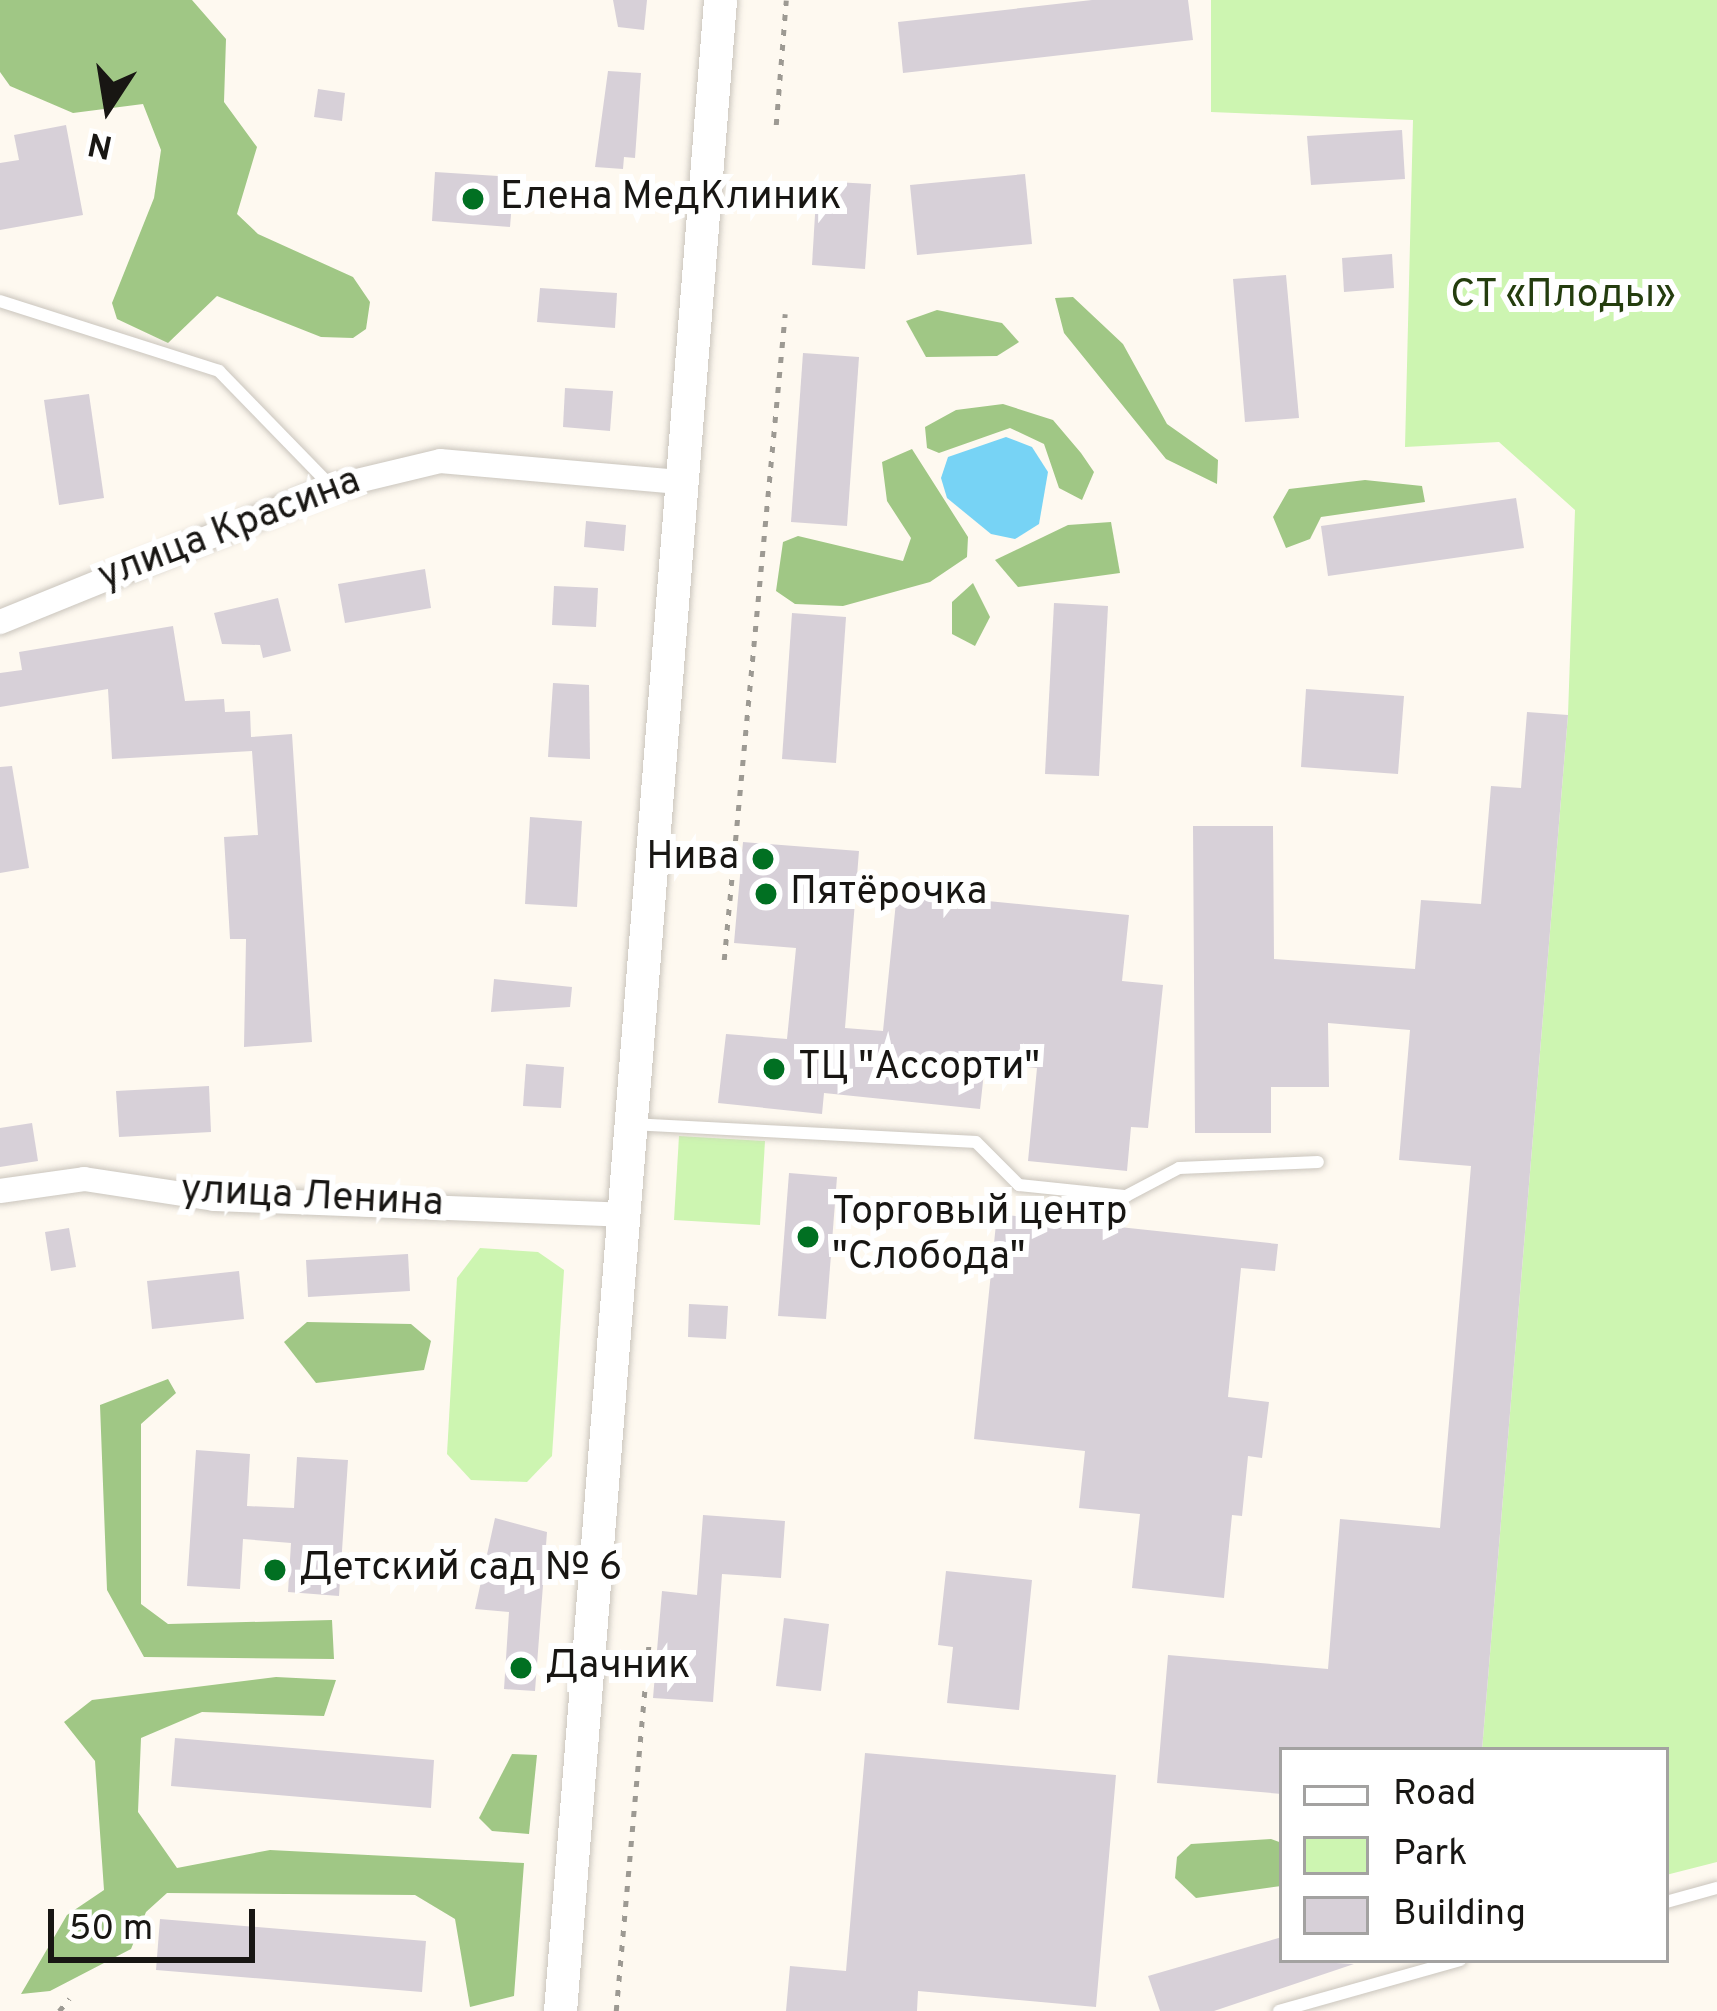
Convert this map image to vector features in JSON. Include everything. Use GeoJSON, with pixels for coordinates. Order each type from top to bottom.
{"type":"FeatureCollection","features":[{"type":"Feature","properties":{"kind":"main road"},"geometry":{"type":"LineString","coordinates":[[560,2011],[720,0]]}},
{"type":"Feature","properties":{"kind":"street","name":"улица Красина"},"geometry":{"type":"LineString","coordinates":[[0,622],[332,487],[440,461],[682,482]]}},
{"type":"Feature","properties":{"kind":"street","name":"улица Ленина"},"geometry":{"type":"LineString","coordinates":[[0,1191],[84,1179],[214,1199],[625,1215]]}},
{"type":"Feature","properties":{"kind":"lane"},"geometry":{"type":"LineString","coordinates":[[0,301],[219,371],[332,487]]}},
{"type":"Feature","properties":{"kind":"lane"},"geometry":{"type":"LineString","coordinates":[[632,1124],[976,1142],[1019,1185],[1126,1196],[1179,1168],[1318,1162]]}},
{"type":"Feature","properties":{"kind":"lane"},"geometry":{"type":"LineString","coordinates":[[1669,1901],[1717,1888]]}},
{"type":"Feature","properties":{"kind":"lane"},"geometry":{"type":"LineString","coordinates":[[1279,2011],[1449,1963]]}},
{"type":"Feature","properties":{"kind":"path"},"geometry":{"type":"LineString","coordinates":[[776,125],[786,0]]}},
{"type":"Feature","properties":{"kind":"path"},"geometry":{"type":"LineString","coordinates":[[724,960],[785,314]]}},
{"type":"Feature","properties":{"kind":"path"},"geometry":{"type":"LineString","coordinates":[[616,2011],[649,1643]]}},
{"type":"Feature","properties":{"kind":"path"},"geometry":{"type":"LineString","coordinates":[[59,2011],[69,1999]]}},
{"type":"Feature","properties":{"kind":"green space"},"geometry":{"type":"Polygon","coordinates":[[[0,0],[192,0],[226,39],[224,102],[257,147],[237,214],[258,234],[353,277],[370,302],[366,329],[353,338],[321,337],[217,296],[168,343],[117,319],[112,303],[154,198],[161,150],[143,104],[73,113],[10,86],[0,72],[0,0]]]}},
{"type":"Feature","properties":{"kind":"green space","name":"СТ «Плоды»"},"geometry":{"type":"Polygon","coordinates":[[[1211,0],[1717,0],[1717,1862],[1669,1874],[1669,1747],[1482,1747],[1568,715],[1575,510],[1499,442],[1405,447],[1413,120],[1211,112],[1211,0]]]}},
{"type":"Feature","properties":{"kind":"green space"},"geometry":{"type":"Polygon","coordinates":[[[1073,297],[1123,344],[1167,424],[1218,460],[1217,484],[1166,459],[1064,333],[1055,298],[1073,297]]]}},
{"type":"Feature","properties":{"kind":"green space"},"geometry":{"type":"Polygon","coordinates":[[[937,310],[1002,323],[1019,342],[997,356],[926,357],[906,321],[937,310]]]}},
{"type":"Feature","properties":{"kind":"green space"},"geometry":{"type":"Polygon","coordinates":[[[1003,404],[1053,420],[1081,453],[1094,472],[1082,500],[1059,488],[1044,444],[1010,428],[939,453],[927,448],[925,427],[956,410],[1003,404]]]}},
{"type":"Feature","properties":{"kind":"green space"},"geometry":{"type":"Polygon","coordinates":[[[912,449],[968,537],[967,557],[930,582],[843,606],[795,604],[776,591],[783,542],[798,536],[903,561],[911,538],[887,501],[882,462],[912,449]]]}},
{"type":"Feature","properties":{"kind":"green space"},"geometry":{"type":"Polygon","coordinates":[[[1365,480],[1422,486],[1425,502],[1321,517],[1310,539],[1286,548],[1273,517],[1289,489],[1365,480]]]}},
{"type":"Feature","properties":{"kind":"green space"},"geometry":{"type":"Polygon","coordinates":[[[1111,522],[1120,573],[1018,587],[995,560],[1068,525],[1111,522]]]}},
{"type":"Feature","properties":{"kind":"green space"},"geometry":{"type":"Polygon","coordinates":[[[973,583],[990,617],[975,646],[952,634],[952,602],[973,583]]]}},
{"type":"Feature","properties":{"kind":"green space"},"geometry":{"type":"Polygon","coordinates":[[[679,1136],[765,1141],[760,1225],[674,1220],[679,1136]]]}},
{"type":"Feature","properties":{"kind":"green space"},"geometry":{"type":"Polygon","coordinates":[[[480,1248],[538,1252],[564,1270],[552,1456],[527,1482],[471,1480],[447,1454],[457,1278],[480,1248]]]}},
{"type":"Feature","properties":{"kind":"green space"},"geometry":{"type":"Polygon","coordinates":[[[307,1322],[411,1324],[431,1341],[424,1370],[316,1383],[284,1342],[307,1322]]]}},
{"type":"Feature","properties":{"kind":"green space"},"geometry":{"type":"Polygon","coordinates":[[[168,1379],[176,1393],[141,1424],[141,1604],[168,1624],[332,1620],[334,1659],[144,1657],[107,1590],[100,1405],[168,1379]]]}},
{"type":"Feature","properties":{"kind":"green space"},"geometry":{"type":"Polygon","coordinates":[[[276,1677],[336,1680],[324,1716],[202,1712],[141,1738],[138,1812],[177,1868],[270,1850],[524,1863],[514,1996],[470,2007],[455,1919],[415,1895],[167,1893],[146,1912],[131,1949],[50,1991],[21,1994],[67,1915],[104,1890],[95,1761],[64,1722],[92,1700],[276,1677]]]}},
{"type":"Feature","properties":{"kind":"green space"},"geometry":{"type":"Polygon","coordinates":[[[512,1754],[537,1755],[529,1834],[492,1831],[479,1818],[512,1754]]]}},
{"type":"Feature","properties":{"kind":"green space"},"geometry":{"type":"Polygon","coordinates":[[[1279,1842],[1279,1886],[1196,1898],[1175,1878],[1177,1857],[1191,1844],[1279,1842]]]}},
{"type":"Feature","properties":{"kind":"water"},"geometry":{"type":"Polygon","coordinates":[[[1006,437],[1032,447],[1048,472],[1039,524],[1015,539],[991,534],[947,498],[941,478],[948,457],[1006,437]]]}},
{"type":"Feature","properties":{"kind":"building"},"geometry":{"type":"Polygon","coordinates":[[[613,0],[647,0],[644,30],[618,27],[613,0]]]}},
{"type":"Feature","properties":{"kind":"building"},"geometry":{"type":"Polygon","coordinates":[[[1092,0],[1188,0],[1193,40],[903,73],[898,22],[1092,0]]]}},
{"type":"Feature","properties":{"kind":"building"},"geometry":{"type":"Polygon","coordinates":[[[608,71],[641,73],[635,158],[624,157],[623,169],[595,167],[608,71]]]}},
{"type":"Feature","properties":{"kind":"building"},"geometry":{"type":"Polygon","coordinates":[[[318,89],[345,93],[342,121],[314,117],[318,89]]]}},
{"type":"Feature","properties":{"kind":"building"},"geometry":{"type":"Polygon","coordinates":[[[66,125],[83,215],[0,230],[0,163],[19,160],[14,135],[66,125]]]}},
{"type":"Feature","properties":{"kind":"building"},"geometry":{"type":"Polygon","coordinates":[[[1402,130],[1405,179],[1311,185],[1307,136],[1402,130]]]}},
{"type":"Feature","properties":{"kind":"building","name":"Елена МедКлиник"},"geometry":{"type":"Polygon","coordinates":[[[435,172],[514,177],[510,227],[432,221],[435,172]]]}},
{"type":"Feature","properties":{"kind":"building"},"geometry":{"type":"Polygon","coordinates":[[[1025,174],[1032,244],[917,255],[910,185],[1025,174]]]}},
{"type":"Feature","properties":{"kind":"building"},"geometry":{"type":"Polygon","coordinates":[[[817,181],[871,184],[865,269],[812,265],[817,181]]]}},
{"type":"Feature","properties":{"kind":"building"},"geometry":{"type":"Polygon","coordinates":[[[1392,254],[1394,288],[1344,292],[1342,258],[1392,254]]]}},
{"type":"Feature","properties":{"kind":"building"},"geometry":{"type":"Polygon","coordinates":[[[1286,275],[1299,418],[1245,422],[1233,279],[1286,275]]]}},
{"type":"Feature","properties":{"kind":"building"},"geometry":{"type":"Polygon","coordinates":[[[540,288],[617,293],[615,328],[537,322],[540,288]]]}},
{"type":"Feature","properties":{"kind":"building"},"geometry":{"type":"Polygon","coordinates":[[[803,353],[859,357],[847,526],[791,522],[803,353]]]}},
{"type":"Feature","properties":{"kind":"building"},"geometry":{"type":"Polygon","coordinates":[[[565,388],[613,391],[610,431],[563,427],[565,388]]]}},
{"type":"Feature","properties":{"kind":"building"},"geometry":{"type":"Polygon","coordinates":[[[89,394],[104,498],[59,505],[44,400],[89,394]]]}},
{"type":"Feature","properties":{"kind":"building"},"geometry":{"type":"Polygon","coordinates":[[[1516,498],[1524,548],[1328,576],[1321,526],[1516,498]]]}},
{"type":"Feature","properties":{"kind":"building"},"geometry":{"type":"Polygon","coordinates":[[[586,521],[626,525],[624,551],[584,547],[586,521]]]}},
{"type":"Feature","properties":{"kind":"building"},"geometry":{"type":"Polygon","coordinates":[[[425,569],[431,608],[345,623],[338,584],[425,569]]]}},
{"type":"Feature","properties":{"kind":"building"},"geometry":{"type":"Polygon","coordinates":[[[554,586],[598,588],[596,627],[552,625],[554,586]]]}},
{"type":"Feature","properties":{"kind":"building"},"geometry":{"type":"Polygon","coordinates":[[[278,598],[291,651],[263,658],[260,645],[222,644],[214,613],[278,598]]]}},
{"type":"Feature","properties":{"kind":"building"},"geometry":{"type":"Polygon","coordinates":[[[1054,603],[1108,606],[1099,776],[1045,774],[1054,603]]]}},
{"type":"Feature","properties":{"kind":"building"},"geometry":{"type":"Polygon","coordinates":[[[792,613],[846,617],[836,763],[782,759],[792,613]]]}},
{"type":"Feature","properties":{"kind":"building"},"geometry":{"type":"Polygon","coordinates":[[[173,626],[185,701],[224,699],[225,712],[250,711],[251,737],[292,734],[312,1042],[244,1047],[246,939],[230,939],[224,837],[258,835],[252,751],[112,759],[108,689],[0,707],[0,673],[22,670],[19,652],[173,626]]]}},
{"type":"Feature","properties":{"kind":"building"},"geometry":{"type":"Polygon","coordinates":[[[553,683],[589,685],[590,759],[548,757],[553,683]]]}},
{"type":"Feature","properties":{"kind":"building"},"geometry":{"type":"Polygon","coordinates":[[[1306,689],[1404,696],[1398,774],[1301,767],[1306,689]]]}},
{"type":"Feature","properties":{"kind":"building"},"geometry":{"type":"Polygon","coordinates":[[[1527,712],[1568,715],[1482,1747],[1279,1747],[1279,1794],[1157,1783],[1168,1655],[1328,1669],[1340,1519],[1440,1528],[1471,1166],[1399,1160],[1410,1030],[1328,1023],[1329,1087],[1271,1087],[1271,1133],[1195,1133],[1193,826],[1273,826],[1274,959],[1415,969],[1421,900],[1481,904],[1491,786],[1521,788],[1527,712]]]}},
{"type":"Feature","properties":{"kind":"building"},"geometry":{"type":"Polygon","coordinates":[[[12,766],[29,868],[0,873],[0,767],[12,766]]]}},
{"type":"Feature","properties":{"kind":"building"},"geometry":{"type":"Polygon","coordinates":[[[530,817],[582,821],[577,907],[525,904],[530,817]]]}},
{"type":"Feature","properties":{"kind":"building"},"geometry":{"type":"Polygon","coordinates":[[[743,842],[859,851],[845,1028],[883,1031],[897,892],[1129,915],[1122,981],[1163,985],[1148,1128],[1131,1127],[1127,1171],[1028,1161],[1037,1068],[985,1063],[980,1109],[824,1093],[822,1114],[718,1103],[726,1034],[787,1039],[796,948],[734,943],[743,842]]]}},
{"type":"Feature","properties":{"kind":"building"},"geometry":{"type":"Polygon","coordinates":[[[494,979],[572,987],[570,1007],[491,1012],[494,979]]]}},
{"type":"Feature","properties":{"kind":"building"},"geometry":{"type":"Polygon","coordinates":[[[526,1064],[564,1067],[561,1108],[523,1106],[526,1064]]]}},
{"type":"Feature","properties":{"kind":"building"},"geometry":{"type":"Polygon","coordinates":[[[209,1086],[211,1132],[119,1137],[116,1091],[209,1086]]]}},
{"type":"Feature","properties":{"kind":"building"},"geometry":{"type":"Polygon","coordinates":[[[32,1123],[38,1161],[0,1167],[0,1128],[32,1123]]]}},
{"type":"Feature","properties":{"kind":"building","name":"Торговый центр \"Слобода\""},"geometry":{"type":"Polygon","coordinates":[[[789,1173],[837,1177],[826,1319],[778,1316],[789,1173]]]}},
{"type":"Feature","properties":{"kind":"building"},"geometry":{"type":"Polygon","coordinates":[[[997,1214],[1278,1244],[1275,1271],[1241,1268],[1228,1397],[1269,1402],[1262,1458],[1248,1456],[1242,1516],[1232,1515],[1224,1598],[1132,1588],[1140,1514],[1079,1508],[1085,1451],[974,1439],[997,1214]]]}},
{"type":"Feature","properties":{"kind":"building"},"geometry":{"type":"Polygon","coordinates":[[[69,1228],[76,1267],[51,1271],[45,1232],[69,1228]]]}},
{"type":"Feature","properties":{"kind":"building"},"geometry":{"type":"Polygon","coordinates":[[[408,1254],[410,1291],[308,1297],[306,1260],[408,1254]]]}},
{"type":"Feature","properties":{"kind":"building"},"geometry":{"type":"Polygon","coordinates":[[[239,1271],[244,1319],[152,1329],[147,1281],[239,1271]]]}},
{"type":"Feature","properties":{"kind":"building"},"geometry":{"type":"Polygon","coordinates":[[[689,1304],[728,1306],[726,1339],[688,1337],[689,1304]]]}},
{"type":"Feature","properties":{"kind":"building"},"geometry":{"type":"Polygon","coordinates":[[[196,1450],[250,1454],[247,1506],[294,1508],[297,1457],[348,1460],[339,1596],[288,1592],[291,1543],[243,1539],[240,1589],[187,1586],[196,1450]]]}},
{"type":"Feature","properties":{"kind":"building"},"geometry":{"type":"Polygon","coordinates":[[[703,1515],[785,1521],[781,1578],[722,1574],[713,1702],[653,1698],[662,1591],[697,1595],[703,1515]]]}},
{"type":"Feature","properties":{"kind":"building"},"geometry":{"type":"Polygon","coordinates":[[[495,1518],[547,1532],[535,1691],[504,1689],[509,1612],[475,1609],[495,1518]]]}},
{"type":"Feature","properties":{"kind":"building"},"geometry":{"type":"Polygon","coordinates":[[[946,1571],[1032,1580],[1019,1710],[947,1703],[953,1647],[938,1645],[946,1571]]]}},
{"type":"Feature","properties":{"kind":"building"},"geometry":{"type":"Polygon","coordinates":[[[784,1618],[829,1624],[821,1691],[776,1686],[784,1618]]]}},
{"type":"Feature","properties":{"kind":"building"},"geometry":{"type":"Polygon","coordinates":[[[175,1738],[434,1760],[431,1808],[171,1786],[175,1738]]]}},
{"type":"Feature","properties":{"kind":"building"},"geometry":{"type":"Polygon","coordinates":[[[865,1753],[1116,1775],[1096,2007],[918,1991],[917,2011],[786,2011],[790,1966],[846,1971],[865,1753]]]}},
{"type":"Feature","properties":{"kind":"building"},"geometry":{"type":"Polygon","coordinates":[[[160,1919],[426,1941],[422,1992],[156,1970],[160,1919]]]}},
{"type":"Feature","properties":{"kind":"building"},"geometry":{"type":"Polygon","coordinates":[[[1279,1938],[1279,1963],[1354,1964],[1214,2011],[1160,2011],[1148,1976],[1279,1938]]]}},
{"type":"Feature","properties":{"kind":"place","name":"Елена МедКлиник"},"geometry":{"type":"Point","coordinates":[473,199]}},
{"type":"Feature","properties":{"kind":"place","name":"Нива"},"geometry":{"type":"Point","coordinates":[763,859]}},
{"type":"Feature","properties":{"kind":"place","name":"Пятёрочка"},"geometry":{"type":"Point","coordinates":[766,894]}},
{"type":"Feature","properties":{"kind":"place","name":"ТЦ \"Ассорти\""},"geometry":{"type":"Point","coordinates":[774,1069]}},
{"type":"Feature","properties":{"kind":"place","name":"Торговый центр \"Слобода\""},"geometry":{"type":"Point","coordinates":[808,1237]}},
{"type":"Feature","properties":{"kind":"place","name":"Детский сад № 6"},"geometry":{"type":"Point","coordinates":[275,1570]}},
{"type":"Feature","properties":{"kind":"place","name":"Дачник"},"geometry":{"type":"Point","coordinates":[521,1668]}}]}
